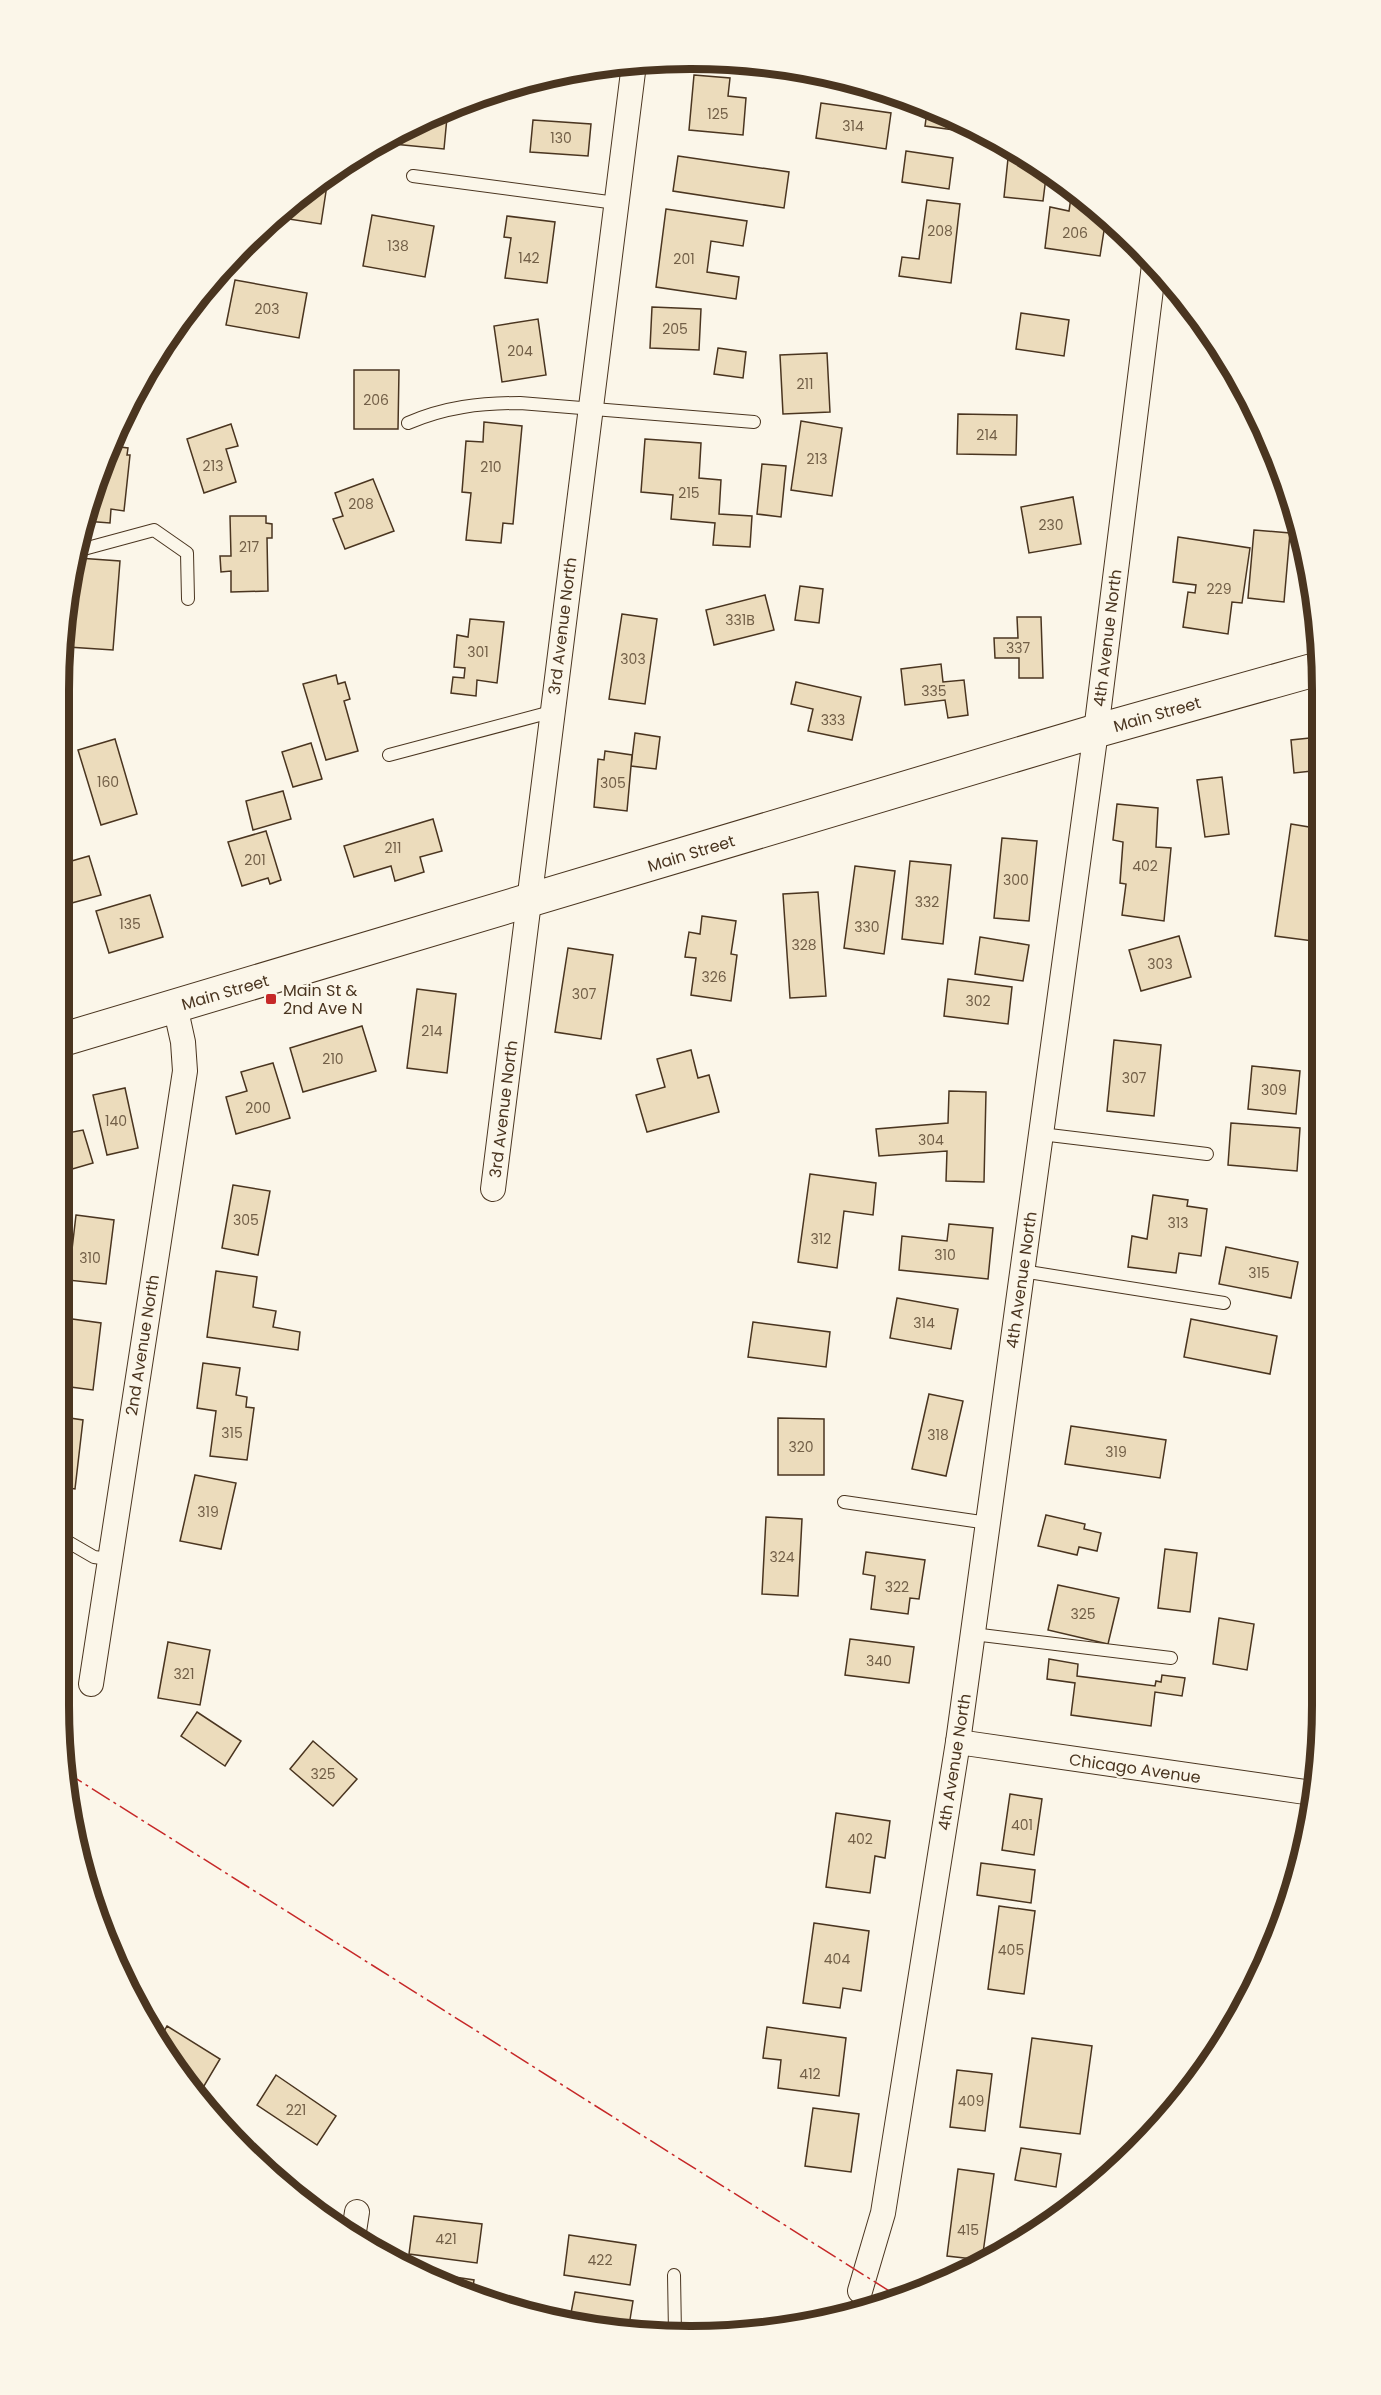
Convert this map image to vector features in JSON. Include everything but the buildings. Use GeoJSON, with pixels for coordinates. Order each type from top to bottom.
{"type":"FeatureCollection","features":[{"type":"Feature","properties":{"kind":"street","name":"3rd Avenue North"},"geometry":{"type":"LineString","coordinates":[[494,1189],[527,903],[633,72]]}},
{"type":"Feature","properties":{"kind":"street","name":"4th Avenue North"},"geometry":{"type":"LineString","coordinates":[[860,2300],[883,2213],[958,1742],[1096,731],[1153,275]]}},
{"type":"Feature","properties":{"kind":"street","name":"Main Street"},"geometry":{"type":"LineString","coordinates":[[69,1038],[527,903],[1096,731],[1312,671]]}},
{"type":"Feature","properties":{"kind":"street","name":"2nd Avenue North"},"geometry":{"type":"LineString","coordinates":[[91,1683],[185,1071],[183,1042],[175,1006]]}},
{"type":"Feature","properties":{"kind":"street","name":"Chicago Avenue"},"geometry":{"type":"LineString","coordinates":[[958,1742],[1306,1792]]}},
{"type":"Feature","properties":{"kind":"street"},"geometry":{"type":"LineString","coordinates":[[355,2227],[357,2212]]}},
{"type":"Feature","properties":{"kind":"lane"},"geometry":{"type":"LineString","coordinates":[[413,176],[616,203]]}},
{"type":"Feature","properties":{"kind":"lane"},"geometry":{"type":"LineString","coordinates":[[408,423],[437,410],[482,403],[520,403],[754,422]]}},
{"type":"Feature","properties":{"kind":"lane"},"geometry":{"type":"LineString","coordinates":[[86,548],[154,530],[188,553],[188,598]]}},
{"type":"Feature","properties":{"kind":"lane"},"geometry":{"type":"LineString","coordinates":[[389,755],[551,712]]}},
{"type":"Feature","properties":{"kind":"lane"},"geometry":{"type":"LineString","coordinates":[[1041,1134],[1207,1154]]}},
{"type":"Feature","properties":{"kind":"lane"},"geometry":{"type":"LineString","coordinates":[[1022,1271],[1224,1303]]}},
{"type":"Feature","properties":{"kind":"lane"},"geometry":{"type":"LineString","coordinates":[[844,1502],[988,1523]]}},
{"type":"Feature","properties":{"kind":"lane"},"geometry":{"type":"LineString","coordinates":[[69,1542],[94,1557],[109,1559]]}},
{"type":"Feature","properties":{"kind":"lane"},"geometry":{"type":"LineString","coordinates":[[973,1634],[1171,1658]]}},
{"type":"Feature","properties":{"kind":"lane"},"geometry":{"type":"LineString","coordinates":[[674,2275],[675,2326]]}},
{"type":"Feature","properties":{"kind":"power"},"geometry":{"type":"LineString","coordinates":[[73,1777],[892,2292]]}},
{"type":"Feature","properties":{"kind":"place","name":"Main St & 2nd Ave N"},"geometry":{"type":"Point","coordinates":[271,999]}}]}
